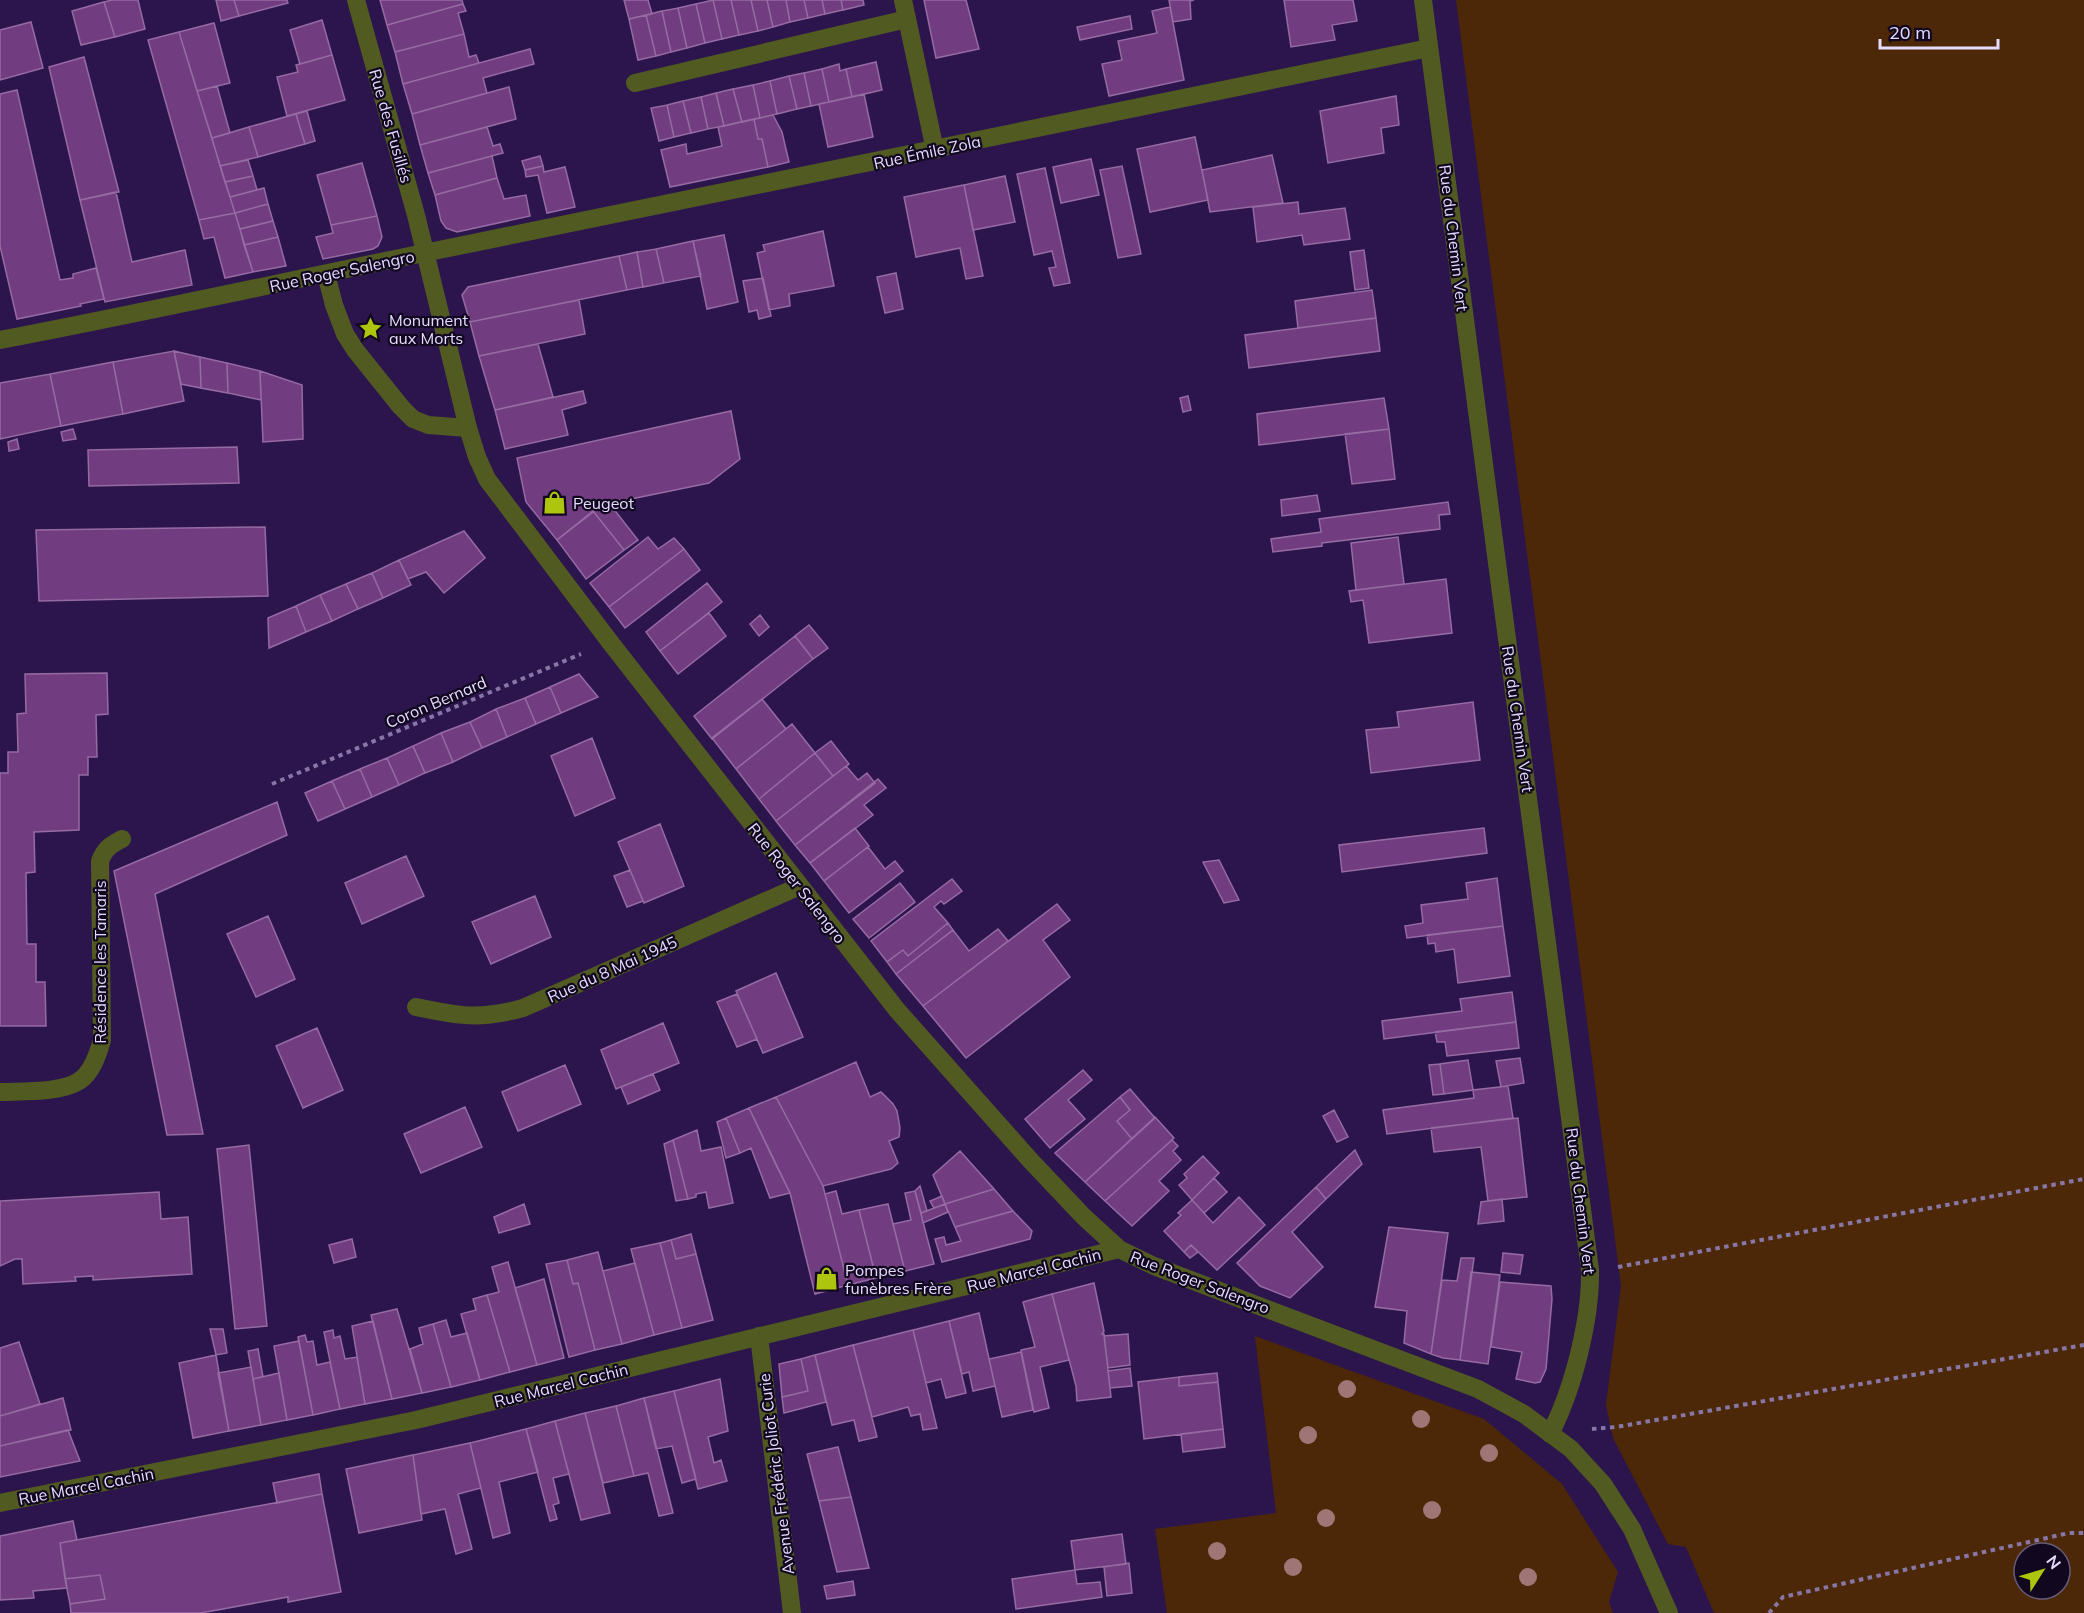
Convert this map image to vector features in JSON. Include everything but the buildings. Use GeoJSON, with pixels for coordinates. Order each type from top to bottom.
{"type":"FeatureCollection","features":[{"type":"Feature","properties":{"kind":"street","name":"Rue des Fusillés"},"geometry":{"type":"LineString","coordinates":[[356,0],[425,253]]}},
{"type":"Feature","properties":{"kind":"street"},"geometry":{"type":"LineString","coordinates":[[903,0],[935,150]]}},
{"type":"Feature","properties":{"kind":"street","name":"Rue du Chemin Vert"},"geometry":{"type":"LineString","coordinates":[[1423,0],[1590,1270],[1591,1291],[1588,1310],[1571,1383],[1561,1413],[1550,1434]]}},
{"type":"Feature","properties":{"kind":"street"},"geometry":{"type":"LineString","coordinates":[[635,83],[907,19]]}},
{"type":"Feature","properties":{"kind":"street","name":"Rue Émile Zola"},"geometry":{"type":"LineString","coordinates":[[425,253],[1429,48]]}},
{"type":"Feature","properties":{"kind":"street","name":"Rue Roger Salengro"},"geometry":{"type":"LineString","coordinates":[[0,339],[164,309],[425,253],[468,428],[477,457],[492,486],[610,642],[920,1038],[1056,1188],[1119,1249],[1184,1278],[1298,1319],[1478,1389],[1503,1401],[1571,1449],[1603,1484],[1636,1537],[1669,1613]]}},
{"type":"Feature","properties":{"kind":"street"},"geometry":{"type":"LineString","coordinates":[[326,274],[345,334],[401,407],[413,418],[428,425],[468,428]]}},
{"type":"Feature","properties":{"kind":"street","name":"Résidence les Tamaris"},"geometry":{"type":"LineString","coordinates":[[0,1092],[49,1089],[80,1081],[98,1055],[103,1030],[100,861],[104,851],[110,845],[123,839]]}},
{"type":"Feature","properties":{"kind":"street","name":"Rue du 8 Mai 1945"},"geometry":{"type":"LineString","coordinates":[[416,1007],[457,1016],[477,1017],[502,1014],[523,1008],[800,886]]}},
{"type":"Feature","properties":{"kind":"street","name":"Rue Marcel Cachin"},"geometry":{"type":"LineString","coordinates":[[0,1503],[416,1420],[1119,1249]]}},
{"type":"Feature","properties":{"kind":"street","name":"Avenue Frédéric Joliot Curie"},"geometry":{"type":"LineString","coordinates":[[759,1336],[792,1613]]}},
{"type":"Feature","properties":{"kind":"path","name":"Coron Bernard"},"geometry":{"type":"LineString","coordinates":[[272,784],[610,642]]}},
{"type":"Feature","properties":{"kind":"path"},"geometry":{"type":"LineString","coordinates":[[1590,1270],[1611,1268],[2084,1179]]}},
{"type":"Feature","properties":{"kind":"path"},"geometry":{"type":"LineString","coordinates":[[1550,1434],[1616,1427],[2084,1345]]}},
{"type":"Feature","properties":{"kind":"path"},"geometry":{"type":"LineString","coordinates":[[1769,1613],[1783,1597],[2069,1533],[2084,1533]]}},
{"type":"Feature","properties":{"kind":"shaded area"},"geometry":{"type":"Polygon","coordinates":[[[1456,0],[2084,0],[2084,1613],[1714,1613],[1686,1547],[1668,1544],[1613,1438],[1606,1405],[1621,1286],[1456,0]]]}},
{"type":"Feature","properties":{"kind":"shaded area"},"geometry":{"type":"Polygon","coordinates":[[[1255,1336],[1484,1419],[1562,1484],[1618,1572],[1609,1602],[1613,1613],[1167,1613],[1155,1529],[1276,1513],[1255,1336]]]}},
{"type":"Feature","properties":{"kind":"place","name":"Monument aux Morts"},"geometry":{"type":"Point","coordinates":[371,329]}},
{"type":"Feature","properties":{"kind":"place","name":"Peugeot"},"geometry":{"type":"Point","coordinates":[555,503]}},
{"type":"Feature","properties":{"kind":"place","name":"Pompes funèbres Frère"},"geometry":{"type":"Point","coordinates":[827,1279]}}]}
